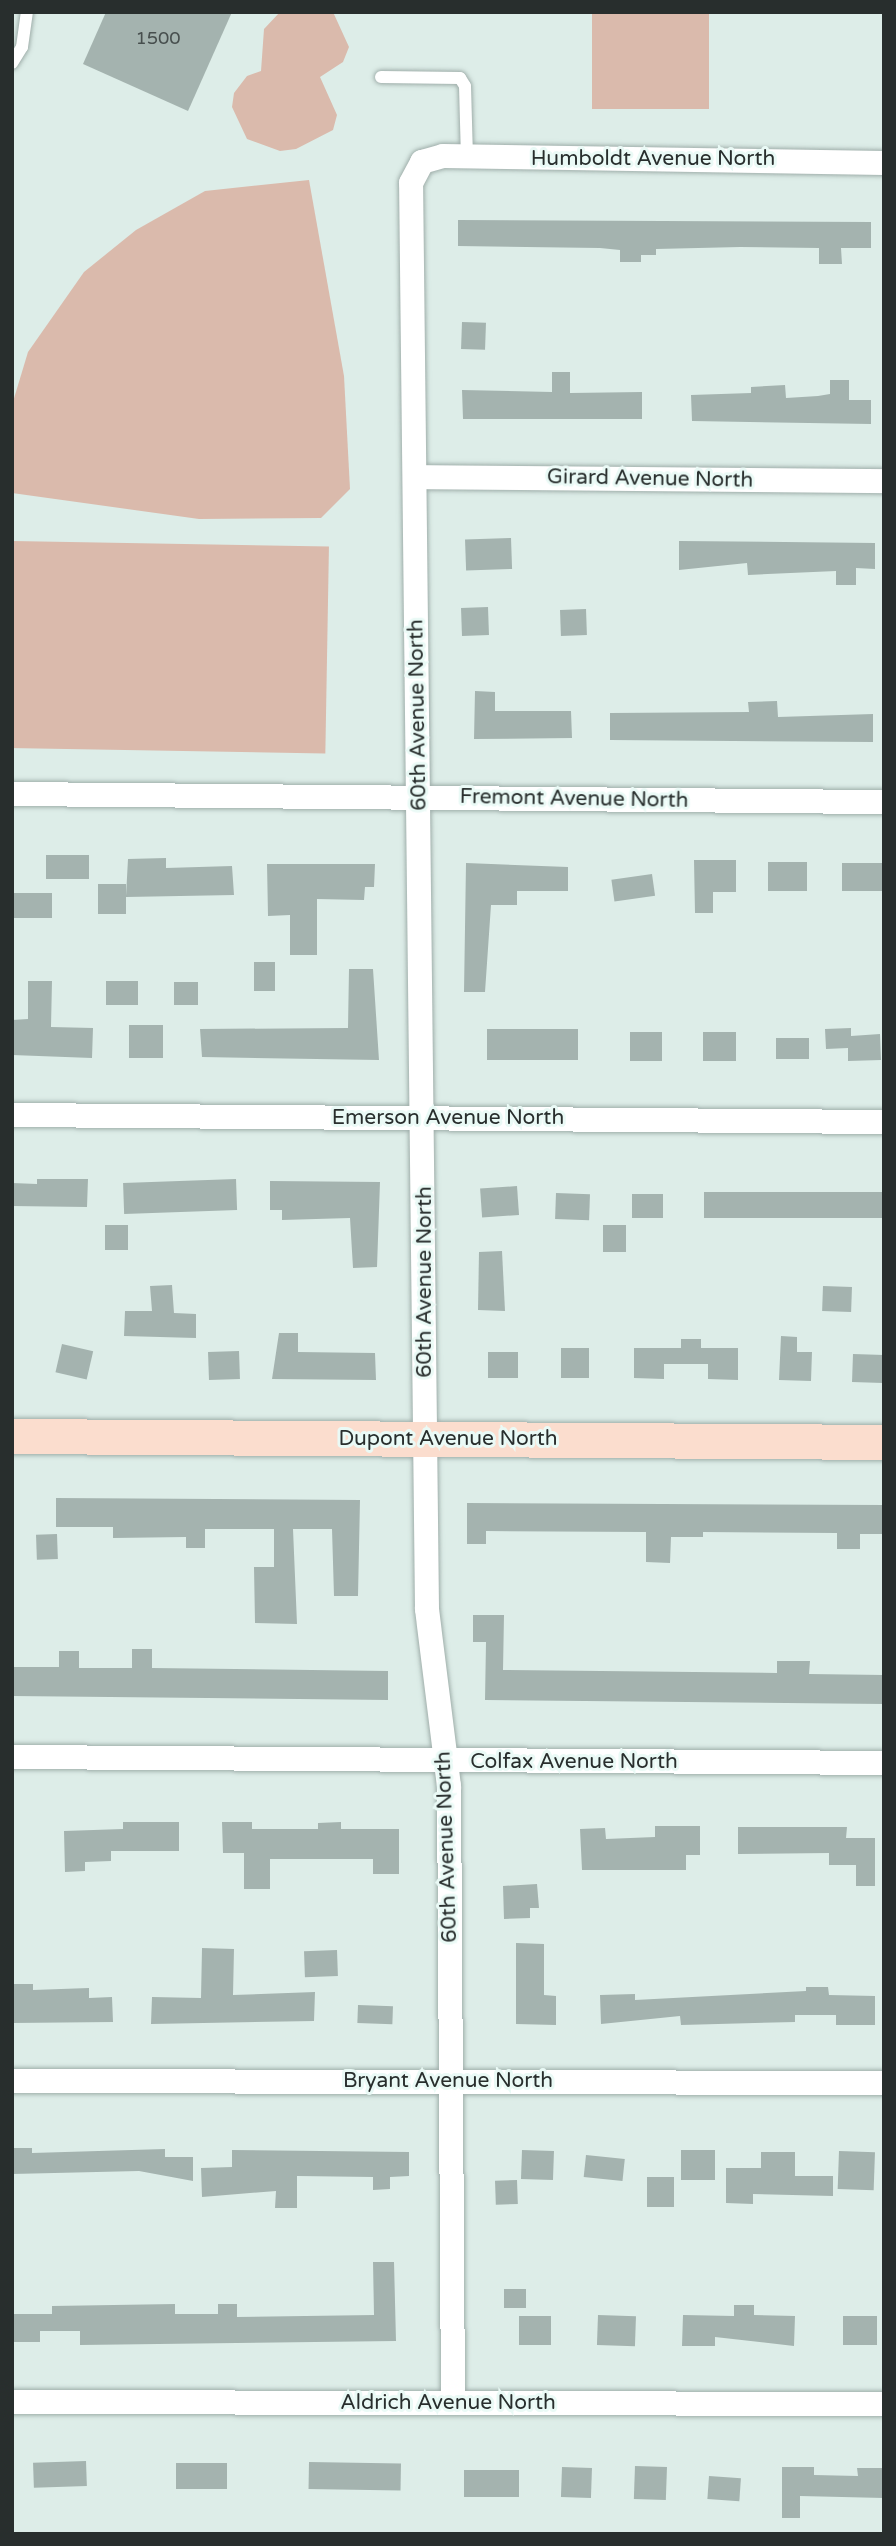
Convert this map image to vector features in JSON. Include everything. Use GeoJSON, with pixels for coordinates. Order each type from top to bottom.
{"type":"FeatureCollection","features":[{"type":"Feature","properties":{"kind":"street","name":"Humboldt Avenue North"},"geometry":{"type":"LineString","coordinates":[[422,162],[467,158],[884,163]]}},
{"type":"Feature","properties":{"kind":"street","name":"60th Avenue North"},"geometry":{"type":"LineString","coordinates":[[422,162],[411,183],[424,1118],[425,1438],[430,1667],[446,1761],[453,2081],[453,2403]]}},
{"type":"Feature","properties":{"kind":"street","name":"Girard Avenue North"},"geometry":{"type":"LineString","coordinates":[[415,477],[884,481]]}},
{"type":"Feature","properties":{"kind":"street","name":"Fremont Avenue North"},"geometry":{"type":"LineString","coordinates":[[12,794],[884,802]]}},
{"type":"Feature","properties":{"kind":"street","name":"Emerson Avenue North"},"geometry":{"type":"LineString","coordinates":[[12,1115],[884,1122]]}},
{"type":"Feature","properties":{"kind":"street","name":"Dupont Avenue North"},"geometry":{"type":"LineString","coordinates":[[12,1436],[884,1442]]}},
{"type":"Feature","properties":{"kind":"street","name":"Colfax Avenue North"},"geometry":{"type":"LineString","coordinates":[[12,1757],[884,1763]]}},
{"type":"Feature","properties":{"kind":"street","name":"Bryant Avenue North"},"geometry":{"type":"LineString","coordinates":[[12,2081],[884,2083]]}},
{"type":"Feature","properties":{"kind":"street","name":"Aldrich Avenue North"},"geometry":{"type":"LineString","coordinates":[[12,2402],[884,2404]]}},
{"type":"Feature","properties":{"kind":"lane"},"geometry":{"type":"LineString","coordinates":[[12,63],[22,47],[27,12]]}},
{"type":"Feature","properties":{"kind":"lane"},"geometry":{"type":"LineString","coordinates":[[381,77],[460,78],[465,86],[467,158]]}},
{"type":"Feature","properties":{"kind":"shaded area"},"geometry":{"type":"Polygon","coordinates":[[[280,12],[333,12],[349,47],[343,62],[320,77],[337,115],[333,130],[296,149],[280,151],[247,139],[232,107],[234,93],[247,76],[261,71],[264,29],[280,12]]]}},
{"type":"Feature","properties":{"kind":"shaded area"},"geometry":{"type":"Polygon","coordinates":[[[592,12],[709,12],[709,109],[592,109],[592,12]]]}},
{"type":"Feature","properties":{"kind":"shaded area"},"geometry":{"type":"Polygon","coordinates":[[[309,180],[344,376],[350,489],[321,518],[199,519],[12,493],[12,405],[28,352],[84,272],[136,230],[205,191],[309,180]]]}},
{"type":"Feature","properties":{"kind":"shaded area"},"geometry":{"type":"Polygon","coordinates":[[[12,541],[329,547],[325,754],[12,748],[12,541]]]}},
{"type":"Feature","properties":{"kind":"building"},"geometry":{"type":"Polygon","coordinates":[[[106,12],[232,12],[188,111],[83,64],[106,12]]]}},
{"type":"Feature","properties":{"kind":"building"},"geometry":{"type":"Polygon","coordinates":[[[458,220],[871,222],[871,248],[841,248],[842,264],[819,264],[819,248],[740,247],[656,249],[656,255],[641,255],[641,262],[620,262],[620,250],[600,248],[458,246],[458,220]]]}},
{"type":"Feature","properties":{"kind":"building"},"geometry":{"type":"Polygon","coordinates":[[[462,322],[486,323],[485,350],[461,349],[462,322]]]}},
{"type":"Feature","properties":{"kind":"building"},"geometry":{"type":"Polygon","coordinates":[[[552,372],[570,372],[570,393],[642,392],[642,419],[463,419],[462,390],[552,392],[552,372]]]}},
{"type":"Feature","properties":{"kind":"building"},"geometry":{"type":"Polygon","coordinates":[[[830,380],[849,380],[849,400],[871,400],[871,424],[692,421],[691,395],[751,393],[751,387],[785,385],[786,398],[818,396],[830,394],[830,380]]]}},
{"type":"Feature","properties":{"kind":"building"},"geometry":{"type":"Polygon","coordinates":[[[511,538],[512,569],[466,571],[465,540],[511,538]]]}},
{"type":"Feature","properties":{"kind":"building"},"geometry":{"type":"Polygon","coordinates":[[[679,541],[875,543],[875,569],[856,568],[856,585],[836,585],[836,571],[748,575],[747,563],[679,570],[679,541]]]}},
{"type":"Feature","properties":{"kind":"building"},"geometry":{"type":"Polygon","coordinates":[[[488,607],[489,635],[462,636],[461,608],[488,607]]]}},
{"type":"Feature","properties":{"kind":"building"},"geometry":{"type":"Polygon","coordinates":[[[586,609],[587,635],[561,636],[560,610],[586,609]]]}},
{"type":"Feature","properties":{"kind":"building"},"geometry":{"type":"Polygon","coordinates":[[[475,691],[495,692],[495,711],[571,711],[572,738],[474,739],[475,691]]]}},
{"type":"Feature","properties":{"kind":"building"},"geometry":{"type":"Polygon","coordinates":[[[777,701],[778,717],[873,714],[873,742],[610,740],[610,713],[749,712],[748,702],[777,701]]]}},
{"type":"Feature","properties":{"kind":"building"},"geometry":{"type":"Polygon","coordinates":[[[46,855],[89,855],[89,879],[46,879],[46,855]]]}},
{"type":"Feature","properties":{"kind":"building"},"geometry":{"type":"Polygon","coordinates":[[[166,858],[166,868],[232,866],[234,895],[126,897],[126,914],[98,914],[98,884],[126,884],[126,896],[128,859],[166,858]]]}},
{"type":"Feature","properties":{"kind":"building"},"geometry":{"type":"Polygon","coordinates":[[[694,860],[736,860],[736,892],[713,892],[713,913],[695,913],[694,860]]]}},
{"type":"Feature","properties":{"kind":"building"},"geometry":{"type":"Polygon","coordinates":[[[768,862],[807,862],[807,891],[768,891],[768,862]]]}},
{"type":"Feature","properties":{"kind":"building"},"geometry":{"type":"Polygon","coordinates":[[[466,863],[568,867],[568,891],[517,891],[517,905],[491,905],[485,992],[464,992],[466,863]]]}},
{"type":"Feature","properties":{"kind":"building"},"geometry":{"type":"Polygon","coordinates":[[[842,863],[882,863],[882,891],[842,891],[842,863]]]}},
{"type":"Feature","properties":{"kind":"building"},"geometry":{"type":"Polygon","coordinates":[[[267,864],[375,864],[374,887],[365,887],[364,900],[317,899],[317,955],[290,955],[290,915],[268,916],[267,864]]]}},
{"type":"Feature","properties":{"kind":"building"},"geometry":{"type":"Polygon","coordinates":[[[652,874],[655,896],[614,901],[611,880],[652,874]]]}},
{"type":"Feature","properties":{"kind":"building"},"geometry":{"type":"Polygon","coordinates":[[[12,893],[52,893],[52,918],[12,918],[12,893]]]}},
{"type":"Feature","properties":{"kind":"building"},"geometry":{"type":"Polygon","coordinates":[[[254,962],[275,962],[275,991],[254,991],[254,962]]]}},
{"type":"Feature","properties":{"kind":"building"},"geometry":{"type":"Polygon","coordinates":[[[349,969],[373,969],[379,1060],[202,1057],[200,1029],[348,1028],[349,969]]]}},
{"type":"Feature","properties":{"kind":"building"},"geometry":{"type":"Polygon","coordinates":[[[28,981],[52,981],[51,1027],[93,1028],[92,1058],[12,1055],[12,1020],[28,1019],[28,981]]]}},
{"type":"Feature","properties":{"kind":"building"},"geometry":{"type":"Polygon","coordinates":[[[106,981],[138,981],[138,1005],[106,1005],[106,981]]]}},
{"type":"Feature","properties":{"kind":"building"},"geometry":{"type":"Polygon","coordinates":[[[174,982],[198,982],[198,1005],[174,1005],[174,982]]]}},
{"type":"Feature","properties":{"kind":"building"},"geometry":{"type":"Polygon","coordinates":[[[129,1025],[163,1025],[163,1058],[129,1058],[129,1025]]]}},
{"type":"Feature","properties":{"kind":"building"},"geometry":{"type":"Polygon","coordinates":[[[851,1028],[851,1036],[880,1034],[881,1060],[848,1061],[848,1048],[826,1049],[825,1029],[851,1028]]]}},
{"type":"Feature","properties":{"kind":"building"},"geometry":{"type":"Polygon","coordinates":[[[487,1029],[578,1029],[578,1060],[487,1060],[487,1029]]]}},
{"type":"Feature","properties":{"kind":"building"},"geometry":{"type":"Polygon","coordinates":[[[630,1032],[662,1032],[662,1061],[630,1061],[630,1032]]]}},
{"type":"Feature","properties":{"kind":"building"},"geometry":{"type":"Polygon","coordinates":[[[703,1032],[736,1032],[736,1061],[703,1061],[703,1032]]]}},
{"type":"Feature","properties":{"kind":"building"},"geometry":{"type":"Polygon","coordinates":[[[776,1038],[809,1038],[809,1059],[776,1059],[776,1038]]]}},
{"type":"Feature","properties":{"kind":"building"},"geometry":{"type":"Polygon","coordinates":[[[37,1179],[88,1179],[87,1207],[12,1206],[12,1183],[37,1184],[37,1179]]]}},
{"type":"Feature","properties":{"kind":"building"},"geometry":{"type":"Polygon","coordinates":[[[236,1179],[237,1210],[124,1214],[123,1183],[236,1179]]]}},
{"type":"Feature","properties":{"kind":"building"},"geometry":{"type":"Polygon","coordinates":[[[270,1181],[380,1182],[377,1267],[353,1268],[350,1218],[282,1220],[282,1210],[270,1210],[270,1181]]]}},
{"type":"Feature","properties":{"kind":"building"},"geometry":{"type":"Polygon","coordinates":[[[517,1186],[519,1215],[482,1218],[480,1189],[517,1186]]]}},
{"type":"Feature","properties":{"kind":"building"},"geometry":{"type":"Polygon","coordinates":[[[704,1192],[883,1192],[883,1218],[704,1218],[704,1192]]]}},
{"type":"Feature","properties":{"kind":"building"},"geometry":{"type":"Polygon","coordinates":[[[556,1193],[590,1194],[589,1220],[555,1219],[556,1193]]]}},
{"type":"Feature","properties":{"kind":"building"},"geometry":{"type":"Polygon","coordinates":[[[632,1194],[663,1194],[663,1218],[632,1218],[632,1194]]]}},
{"type":"Feature","properties":{"kind":"building"},"geometry":{"type":"Polygon","coordinates":[[[105,1225],[128,1225],[128,1250],[105,1250],[105,1225]]]}},
{"type":"Feature","properties":{"kind":"building"},"geometry":{"type":"Polygon","coordinates":[[[603,1225],[626,1225],[626,1252],[603,1252],[603,1225]]]}},
{"type":"Feature","properties":{"kind":"building"},"geometry":{"type":"Polygon","coordinates":[[[502,1251],[505,1311],[478,1310],[479,1252],[502,1251]]]}},
{"type":"Feature","properties":{"kind":"building"},"geometry":{"type":"Polygon","coordinates":[[[172,1285],[174,1313],[196,1314],[196,1338],[124,1336],[125,1311],[152,1311],[150,1286],[172,1285]]]}},
{"type":"Feature","properties":{"kind":"building"},"geometry":{"type":"Polygon","coordinates":[[[823,1286],[852,1287],[851,1312],[822,1311],[823,1286]]]}},
{"type":"Feature","properties":{"kind":"building"},"geometry":{"type":"Polygon","coordinates":[[[279,1333],[298,1333],[298,1352],[375,1353],[376,1380],[272,1379],[279,1333]]]}},
{"type":"Feature","properties":{"kind":"building"},"geometry":{"type":"Polygon","coordinates":[[[781,1336],[797,1337],[797,1352],[812,1352],[811,1381],[779,1380],[781,1336]]]}},
{"type":"Feature","properties":{"kind":"building"},"geometry":{"type":"Polygon","coordinates":[[[681,1339],[701,1339],[701,1348],[738,1348],[738,1380],[708,1379],[708,1364],[664,1364],[664,1379],[634,1378],[634,1348],[681,1348],[681,1339]]]}},
{"type":"Feature","properties":{"kind":"building"},"geometry":{"type":"Polygon","coordinates":[[[62,1344],[93,1351],[87,1379],[55,1372],[62,1344]]]}},
{"type":"Feature","properties":{"kind":"building"},"geometry":{"type":"Polygon","coordinates":[[[561,1348],[589,1348],[589,1378],[561,1378],[561,1348]]]}},
{"type":"Feature","properties":{"kind":"building"},"geometry":{"type":"Polygon","coordinates":[[[239,1351],[240,1379],[209,1380],[208,1352],[239,1351]]]}},
{"type":"Feature","properties":{"kind":"building"},"geometry":{"type":"Polygon","coordinates":[[[488,1352],[518,1352],[518,1378],[488,1378],[488,1352]]]}},
{"type":"Feature","properties":{"kind":"building"},"geometry":{"type":"Polygon","coordinates":[[[853,1354],[884,1355],[883,1383],[852,1382],[853,1354]]]}},
{"type":"Feature","properties":{"kind":"building"},"geometry":{"type":"Polygon","coordinates":[[[56,1498],[360,1500],[358,1596],[334,1596],[332,1529],[293,1529],[297,1624],[255,1623],[254,1567],[274,1567],[274,1529],[205,1529],[205,1548],[186,1548],[186,1537],[113,1538],[113,1527],[56,1527],[56,1498]]]}},
{"type":"Feature","properties":{"kind":"building"},"geometry":{"type":"Polygon","coordinates":[[[467,1503],[884,1505],[884,1534],[860,1534],[860,1549],[837,1549],[837,1533],[703,1532],[703,1537],[671,1537],[670,1563],[646,1562],[646,1532],[486,1531],[486,1544],[467,1544],[467,1503]]]}},
{"type":"Feature","properties":{"kind":"building"},"geometry":{"type":"Polygon","coordinates":[[[57,1534],[58,1559],[37,1560],[36,1535],[57,1534]]]}},
{"type":"Feature","properties":{"kind":"building"},"geometry":{"type":"Polygon","coordinates":[[[473,1615],[504,1615],[503,1670],[777,1673],[777,1661],[810,1661],[809,1674],[884,1675],[884,1704],[485,1700],[486,1642],[473,1642],[473,1615]]]}},
{"type":"Feature","properties":{"kind":"building"},"geometry":{"type":"Polygon","coordinates":[[[132,1649],[152,1649],[152,1668],[388,1671],[388,1700],[12,1696],[12,1667],[59,1667],[59,1651],[79,1651],[79,1668],[132,1668],[132,1649]]]}},
{"type":"Feature","properties":{"kind":"building"},"geometry":{"type":"Polygon","coordinates":[[[123,1822],[179,1822],[179,1851],[111,1851],[111,1861],[85,1862],[85,1871],[65,1872],[64,1831],[123,1829],[123,1822]]]}},
{"type":"Feature","properties":{"kind":"building"},"geometry":{"type":"Polygon","coordinates":[[[222,1822],[252,1822],[252,1829],[318,1829],[318,1823],[341,1822],[341,1829],[399,1829],[399,1874],[373,1874],[373,1859],[270,1859],[270,1889],[244,1889],[244,1853],[223,1853],[222,1822]]]}},
{"type":"Feature","properties":{"kind":"building"},"geometry":{"type":"Polygon","coordinates":[[[655,1826],[700,1826],[700,1855],[686,1855],[686,1870],[582,1870],[580,1829],[605,1828],[606,1839],[655,1837],[655,1826]]]}},
{"type":"Feature","properties":{"kind":"building"},"geometry":{"type":"Polygon","coordinates":[[[738,1827],[847,1827],[846,1838],[875,1838],[875,1886],[856,1886],[856,1865],[829,1865],[829,1853],[738,1854],[738,1827]]]}},
{"type":"Feature","properties":{"kind":"building"},"geometry":{"type":"Polygon","coordinates":[[[537,1884],[539,1908],[530,1908],[530,1918],[504,1919],[503,1886],[537,1884]]]}},
{"type":"Feature","properties":{"kind":"building"},"geometry":{"type":"Polygon","coordinates":[[[516,1943],[544,1944],[544,1995],[556,1996],[556,2025],[516,2024],[516,1943]]]}},
{"type":"Feature","properties":{"kind":"building"},"geometry":{"type":"Polygon","coordinates":[[[202,1948],[234,1949],[233,1995],[315,1992],[314,2021],[151,2024],[152,1997],[201,1998],[202,1948]]]}},
{"type":"Feature","properties":{"kind":"building"},"geometry":{"type":"Polygon","coordinates":[[[337,1950],[338,1976],[305,1977],[304,1951],[337,1950]]]}},
{"type":"Feature","properties":{"kind":"building"},"geometry":{"type":"Polygon","coordinates":[[[14,1984],[33,1984],[33,1990],[89,1988],[89,1998],[112,1997],[113,2022],[12,2023],[14,1984]]]}},
{"type":"Feature","properties":{"kind":"building"},"geometry":{"type":"Polygon","coordinates":[[[806,1987],[828,1987],[829,1995],[875,1996],[875,2025],[836,2025],[836,2015],[795,2015],[795,2022],[681,2025],[680,2016],[601,2024],[600,1995],[635,1994],[635,2000],[806,1991],[806,1987]]]}},
{"type":"Feature","properties":{"kind":"building"},"geometry":{"type":"Polygon","coordinates":[[[358,2005],[393,2006],[392,2024],[357,2023],[358,2005]]]}},
{"type":"Feature","properties":{"kind":"building"},"geometry":{"type":"Polygon","coordinates":[[[12,2148],[32,2148],[32,2153],[165,2149],[165,2157],[193,2157],[193,2181],[139,2171],[12,2174],[12,2148]]]}},
{"type":"Feature","properties":{"kind":"building"},"geometry":{"type":"Polygon","coordinates":[[[232,2150],[409,2152],[409,2176],[390,2177],[390,2189],[373,2190],[373,2177],[297,2176],[297,2208],[275,2208],[276,2191],[202,2197],[201,2168],[232,2167],[232,2150]]]}},
{"type":"Feature","properties":{"kind":"building"},"geometry":{"type":"Polygon","coordinates":[[[522,2150],[554,2151],[553,2180],[521,2179],[522,2150]]]}},
{"type":"Feature","properties":{"kind":"building"},"geometry":{"type":"Polygon","coordinates":[[[681,2150],[715,2150],[715,2180],[681,2180],[681,2150]]]}},
{"type":"Feature","properties":{"kind":"building"},"geometry":{"type":"Polygon","coordinates":[[[839,2151],[875,2152],[874,2190],[838,2189],[839,2151]]]}},
{"type":"Feature","properties":{"kind":"building"},"geometry":{"type":"Polygon","coordinates":[[[761,2152],[795,2152],[795,2176],[833,2176],[833,2196],[753,2194],[753,2204],[726,2203],[726,2168],[761,2168],[761,2152]]]}},
{"type":"Feature","properties":{"kind":"building"},"geometry":{"type":"Polygon","coordinates":[[[586,2155],[625,2159],[622,2181],[584,2177],[586,2155]]]}},
{"type":"Feature","properties":{"kind":"building"},"geometry":{"type":"Polygon","coordinates":[[[647,2177],[674,2177],[674,2207],[647,2207],[647,2177]]]}},
{"type":"Feature","properties":{"kind":"building"},"geometry":{"type":"Polygon","coordinates":[[[517,2180],[518,2204],[496,2205],[495,2181],[517,2180]]]}},
{"type":"Feature","properties":{"kind":"building"},"geometry":{"type":"Polygon","coordinates":[[[373,2262],[394,2262],[396,2341],[80,2345],[80,2331],[40,2331],[40,2342],[12,2342],[12,2314],[52,2314],[52,2306],[175,2304],[175,2314],[218,2314],[218,2304],[237,2304],[237,2317],[374,2315],[373,2262]]]}},
{"type":"Feature","properties":{"kind":"building"},"geometry":{"type":"Polygon","coordinates":[[[504,2289],[526,2289],[526,2308],[504,2308],[504,2289]]]}},
{"type":"Feature","properties":{"kind":"building"},"geometry":{"type":"Polygon","coordinates":[[[734,2305],[754,2305],[754,2315],[795,2316],[794,2346],[715,2337],[715,2346],[682,2346],[683,2315],[734,2316],[734,2305]]]}},
{"type":"Feature","properties":{"kind":"building"},"geometry":{"type":"Polygon","coordinates":[[[598,2315],[636,2316],[635,2346],[597,2345],[598,2315]]]}},
{"type":"Feature","properties":{"kind":"building"},"geometry":{"type":"Polygon","coordinates":[[[519,2316],[551,2316],[551,2345],[519,2345],[519,2316]]]}},
{"type":"Feature","properties":{"kind":"building"},"geometry":{"type":"Polygon","coordinates":[[[843,2316],[877,2316],[877,2345],[843,2345],[843,2316]]]}},
{"type":"Feature","properties":{"kind":"building"},"geometry":{"type":"Polygon","coordinates":[[[86,2461],[87,2486],[34,2488],[33,2463],[86,2461]]]}},
{"type":"Feature","properties":{"kind":"building"},"geometry":{"type":"Polygon","coordinates":[[[309,2462],[401,2464],[401,2491],[309,2489],[309,2462]]]}},
{"type":"Feature","properties":{"kind":"building"},"geometry":{"type":"Polygon","coordinates":[[[176,2463],[227,2463],[227,2489],[176,2489],[176,2463]]]}},
{"type":"Feature","properties":{"kind":"building"},"geometry":{"type":"Polygon","coordinates":[[[635,2466],[667,2467],[666,2500],[634,2499],[635,2466]]]}},
{"type":"Feature","properties":{"kind":"building"},"geometry":{"type":"Polygon","coordinates":[[[562,2467],[592,2468],[591,2498],[561,2497],[562,2467]]]}},
{"type":"Feature","properties":{"kind":"building"},"geometry":{"type":"Polygon","coordinates":[[[782,2467],[814,2467],[814,2475],[858,2476],[857,2468],[884,2468],[884,2498],[800,2496],[800,2518],[782,2518],[782,2467]]]}},
{"type":"Feature","properties":{"kind":"building"},"geometry":{"type":"Polygon","coordinates":[[[464,2470],[519,2470],[519,2497],[464,2497],[464,2470]]]}},
{"type":"Feature","properties":{"kind":"building"},"geometry":{"type":"Polygon","coordinates":[[[709,2476],[741,2478],[739,2501],[707,2499],[709,2476]]]}}]}
